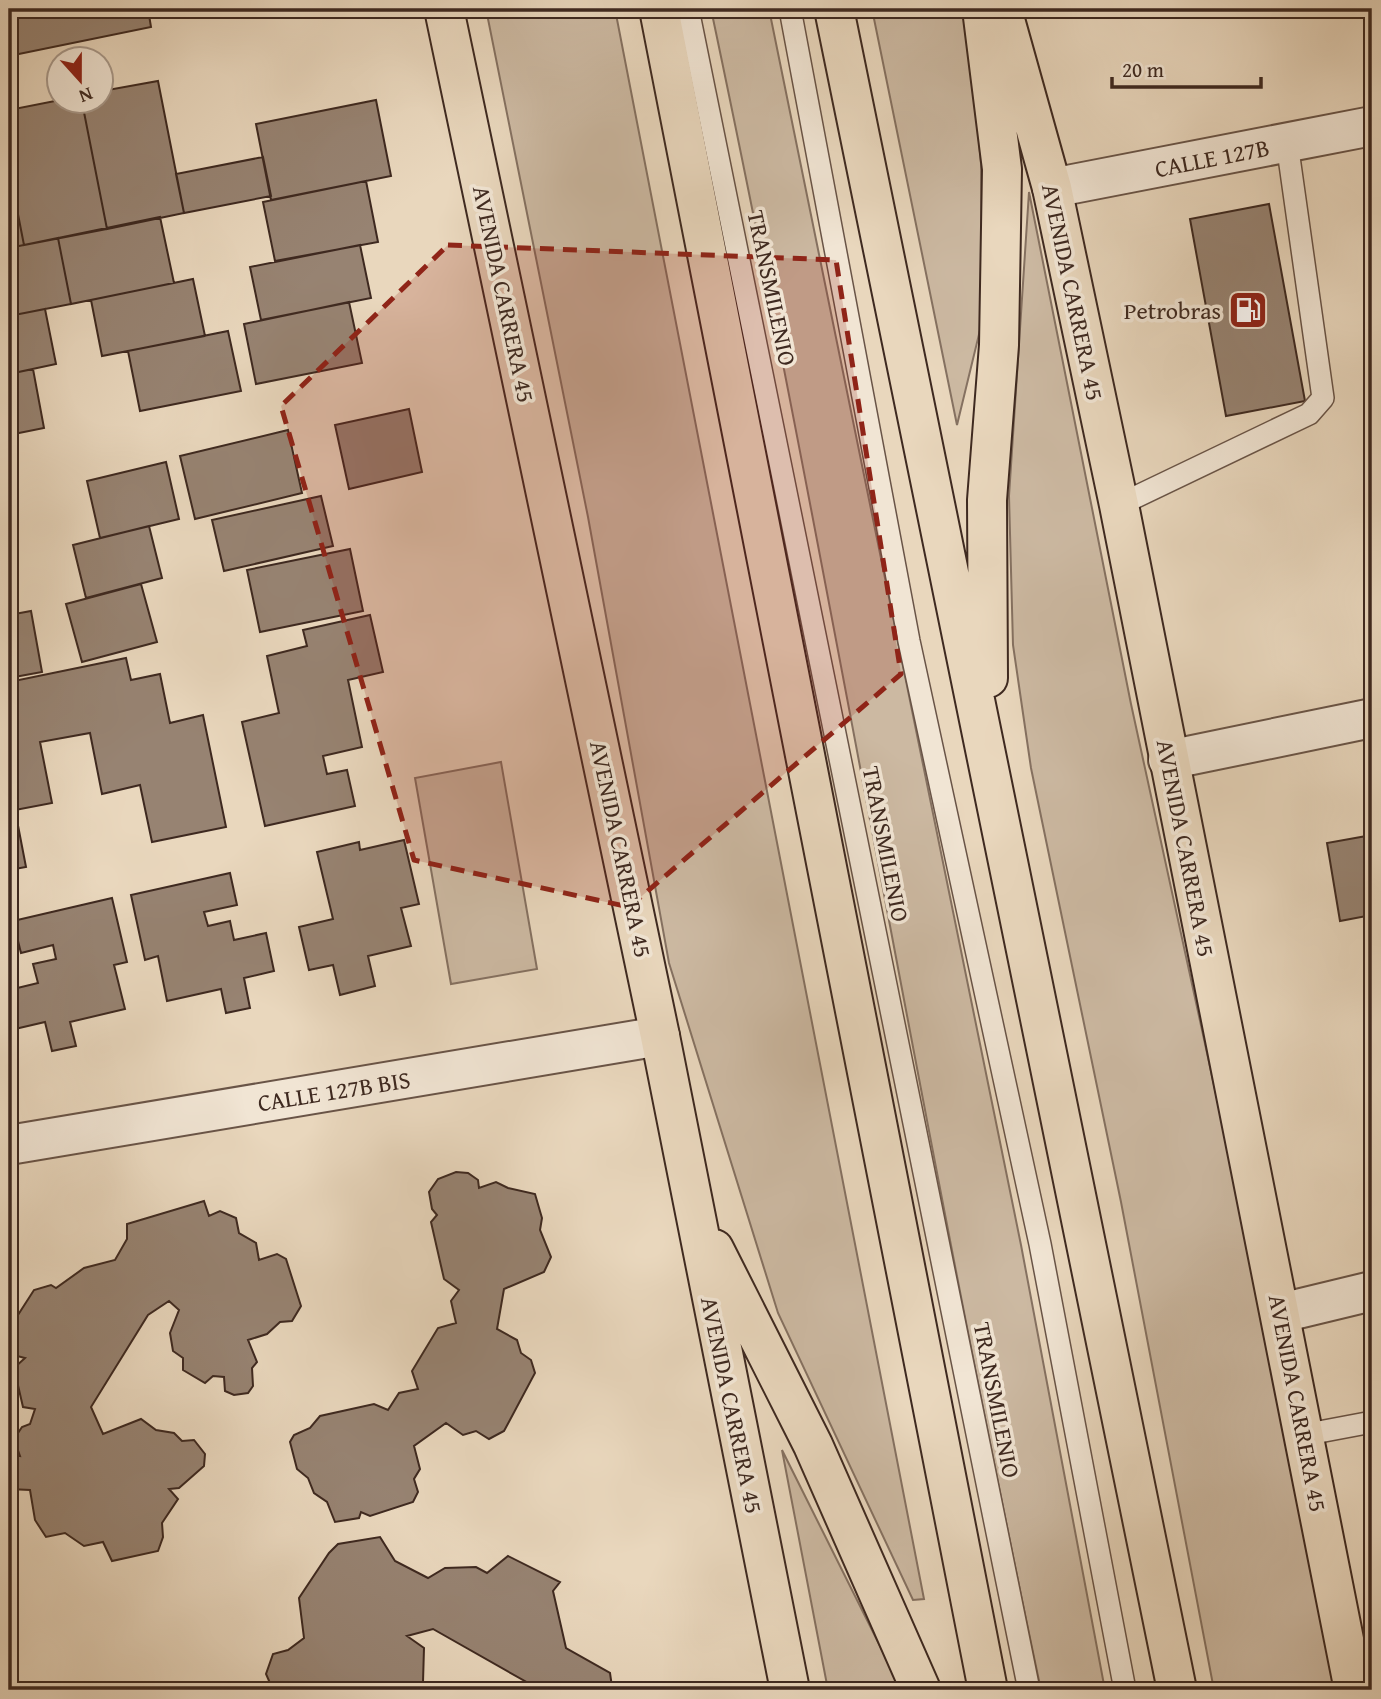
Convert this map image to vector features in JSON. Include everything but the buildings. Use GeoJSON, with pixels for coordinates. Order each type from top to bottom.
{"type":"FeatureCollection","features":[{"type":"Feature","properties":{"kind":"highway","name":"AVENIDA CARRERA 45"},"geometry":{"type":"LineString","coordinates":[[444,9],[660,1036],[790,1690]]}},
{"type":"Feature","properties":{"kind":"highway"},"geometry":{"type":"LineString","coordinates":[[659,9],[988,1690]]}},
{"type":"Feature","properties":{"kind":"highway"},"geometry":{"type":"LineString","coordinates":[[834,9],[1177,1690]]}},
{"type":"Feature","properties":{"kind":"highway"},"geometry":{"type":"LineString","coordinates":[[982,9],[1002,169],[999,345],[987,499],[988,761]]}},
{"type":"Feature","properties":{"kind":"highway","name":"AVENIDA CARRERA 45"},"geometry":{"type":"LineString","coordinates":[[1002,9],[1052,188],[1119,505],[1354,1690]]}},
{"type":"Feature","properties":{"kind":"highway"},"geometry":{"type":"LineString","coordinates":[[692,1207],[813,1445],[921,1690]]}},
{"type":"Feature","properties":{"kind":"street","name":"CALLE 127B"},"geometry":{"type":"LineString","coordinates":[[1052,188],[1372,126]]}},
{"type":"Feature","properties":{"kind":"street"},"geometry":{"type":"LineString","coordinates":[[1168,760],[1372,718]]}},
{"type":"Feature","properties":{"kind":"street","name":"CALLE 127B BIS"},"geometry":{"type":"LineString","coordinates":[[9,1145],[660,1036]]}},
{"type":"Feature","properties":{"kind":"street"},"geometry":{"type":"LineString","coordinates":[[1281,1313],[1372,1291]]}},
{"type":"Feature","properties":{"kind":"lane","name":"TRANSMILENIO"},"geometry":{"type":"LineString","coordinates":[[688,9],[800,551],[1028,1690]]}},
{"type":"Feature","properties":{"kind":"lane"},"geometry":{"type":"LineString","coordinates":[[790,9],[909,641],[1040,1244],[1125,1690]]}},
{"type":"Feature","properties":{"kind":"lane"},"geometry":{"type":"LineString","coordinates":[[1119,505],[1308,414],[1323,398],[1287,143]]}},
{"type":"Feature","properties":{"kind":"lane"},"geometry":{"type":"LineString","coordinates":[[1303,1435],[1372,1422]]}},
{"type":"Feature","properties":{"kind":"highlighted area"},"geometry":{"type":"Polygon","coordinates":[[[448,245],[836,260],[901,674],[629,907],[414,860],[281,406],[448,245]]]}},
{"type":"Feature","properties":{"kind":"shaded area"},"geometry":{"type":"Polygon","coordinates":[[[486,9],[615,9],[924,1599],[913,1600],[778,1313],[669,963],[588,517],[486,9]]]}},
{"type":"Feature","properties":{"kind":"shaded area"},"geometry":{"type":"Polygon","coordinates":[[[711,9],[769,9],[1021,1245],[1105,1690],[1041,1690],[997,1480],[796,429],[711,9]]]}},
{"type":"Feature","properties":{"kind":"shaded area"},"geometry":{"type":"Polygon","coordinates":[[[872,9],[967,9],[981,164],[982,322],[957,425],[872,9]]]}},
{"type":"Feature","properties":{"kind":"shaded area"},"geometry":{"type":"Polygon","coordinates":[[[1029,192],[1131,704],[1268,1333],[1337,1690],[1214,1690],[1121,1202],[1031,768],[1013,645],[1009,496],[1029,192]]]}},
{"type":"Feature","properties":{"kind":"shaded area"},"geometry":{"type":"Polygon","coordinates":[[[501,762],[537,969],[451,984],[415,778],[501,762]]]}},
{"type":"Feature","properties":{"kind":"shaded area"},"geometry":{"type":"Polygon","coordinates":[[[782,1450],[902,1690],[828,1690],[782,1450]]]}},
{"type":"Feature","properties":{"kind":"place","name":"Petrobras"},"geometry":{"type":"Point","coordinates":[1248,310]}}]}
